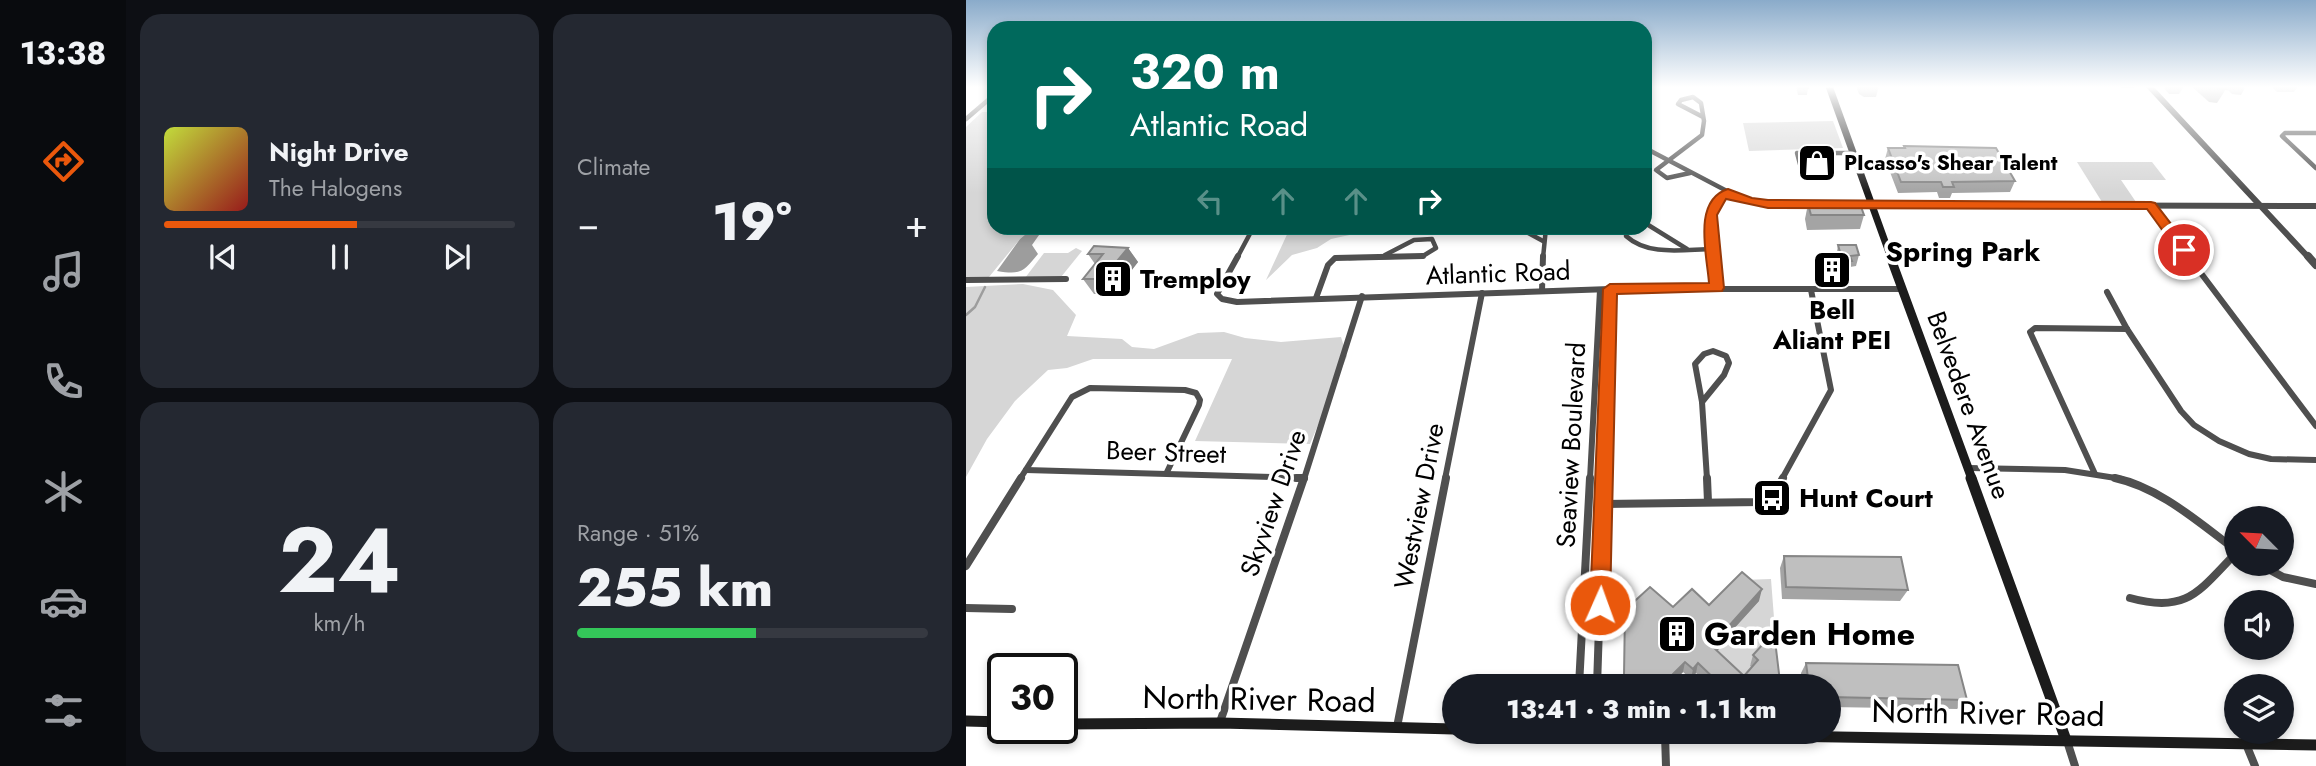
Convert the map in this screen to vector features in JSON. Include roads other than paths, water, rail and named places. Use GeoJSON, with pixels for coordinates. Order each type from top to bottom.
{"type":"FeatureCollection","features":[{"type":"Feature","properties":{"kind":"main road","name":"Belvedere Avenue"},"geometry":{"type":"LineString","coordinates":[[1841,122],[2066,740]]}},
{"type":"Feature","properties":{"kind":"main road"},"geometry":{"type":"LineString","coordinates":[[966,720],[987,721]]}},
{"type":"Feature","properties":{"kind":"main road","name":"North River Road"},"geometry":{"type":"LineString","coordinates":[[1078,724],[1220,723],[1442,729]]}},
{"type":"Feature","properties":{"kind":"main road","name":"North River Road"},"geometry":{"type":"LineString","coordinates":[[1841,737],[2224,744]]}},
{"type":"Feature","properties":{"kind":"main road","name":"North River Road"},"geometry":{"type":"LineString","coordinates":[[2246,744],[2316,745]]}},
{"type":"Feature","properties":{"kind":"street"},"geometry":{"type":"LineString","coordinates":[[1690,173],[1674,178],[1660,175],[1657,167],[1702,136],[1703,122]]}},
{"type":"Feature","properties":{"kind":"street"},"geometry":{"type":"LineString","coordinates":[[2183,122],[2316,265]]}},
{"type":"Feature","properties":{"kind":"street"},"geometry":{"type":"LineString","coordinates":[[2316,133],[2285,133],[2282,136],[2316,168]]}},
{"type":"Feature","properties":{"kind":"street"},"geometry":{"type":"LineString","coordinates":[[1652,151],[1728,193],[1755,203],[1819,205]]}},
{"type":"Feature","properties":{"kind":"street"},"geometry":{"type":"LineString","coordinates":[[1801,169],[1797,153],[1852,153]]}},
{"type":"Feature","properties":{"kind":"street"},"geometry":{"type":"LineString","coordinates":[[1717,288],[1711,215],[1719,200],[1728,193]]}},
{"type":"Feature","properties":{"kind":"street"},"geometry":{"type":"LineString","coordinates":[[1857,205],[2316,206]]}},
{"type":"Feature","properties":{"kind":"street"},"geometry":{"type":"LineString","coordinates":[[2151,206],[2316,426]]}},
{"type":"Feature","properties":{"kind":"street"},"geometry":{"type":"LineString","coordinates":[[1652,227],[1688,249]]}},
{"type":"Feature","properties":{"kind":"street","name":"Atlantic Road"},"geometry":{"type":"LineString","coordinates":[[1249,235],[1217,294],[1222,299],[1237,302],[1600,289],[1902,289]]}},
{"type":"Feature","properties":{"kind":"street"},"geometry":{"type":"LineString","coordinates":[[1529,235],[1543,242]]}},
{"type":"Feature","properties":{"kind":"street"},"geometry":{"type":"LineString","coordinates":[[1542,291],[1544,235]]}},
{"type":"Feature","properties":{"kind":"street"},"geometry":{"type":"LineString","coordinates":[[1626,235],[1644,248],[1714,249]]}},
{"type":"Feature","properties":{"kind":"street"},"geometry":{"type":"LineString","coordinates":[[1315,298],[1330,261],[1343,256],[1423,256],[1436,248],[1436,244],[1432,239],[1420,238],[1385,255]]}},
{"type":"Feature","properties":{"kind":"street"},"geometry":{"type":"LineString","coordinates":[[966,280],[1066,279]]}},
{"type":"Feature","properties":{"kind":"street","name":"Seaview Boulevard"},"geometry":{"type":"LineString","coordinates":[[1579,674],[1600,289]]}},
{"type":"Feature","properties":{"kind":"street","name":"Seaview Boulevard"},"geometry":{"type":"LineString","coordinates":[[1597,674],[1610,289]]}},
{"type":"Feature","properties":{"kind":"street"},"geometry":{"type":"LineString","coordinates":[[1603,504],[1762,502],[1772,498],[1829,397],[1831,383],[1811,290]]}},
{"type":"Feature","properties":{"kind":"street"},"geometry":{"type":"LineString","coordinates":[[2107,292],[2127,329],[2181,411],[2194,425],[2219,441],[2249,454],[2271,459],[2316,460]]}},
{"type":"Feature","properties":{"kind":"street","name":"Westview Drive"},"geometry":{"type":"LineString","coordinates":[[1396,727],[1482,293]]}},
{"type":"Feature","properties":{"kind":"street","name":"Skyview Drive"},"geometry":{"type":"LineString","coordinates":[[1220,723],[1304,478],[1362,296]]}},
{"type":"Feature","properties":{"kind":"street"},"geometry":{"type":"LineString","coordinates":[[2095,474],[2030,332],[2035,328],[2127,329]]}},
{"type":"Feature","properties":{"kind":"street"},"geometry":{"type":"LineString","coordinates":[[1702,402],[1724,375],[1729,363],[1726,356],[1713,351],[1704,354],[1695,364],[1702,402],[1708,502]]}},
{"type":"Feature","properties":{"kind":"street"},"geometry":{"type":"LineString","coordinates":[[966,566],[1072,397],[1080,391],[1104,388],[1185,390],[1196,393],[1200,400],[1199,405],[1167,472]]}},
{"type":"Feature","properties":{"kind":"street"},"geometry":{"type":"LineString","coordinates":[[1969,468],[2095,474],[2122,480],[2159,497],[2224,543]]}},
{"type":"Feature","properties":{"kind":"street","name":"Beer Street"},"geometry":{"type":"LineString","coordinates":[[1026,470],[1304,478]]}},
{"type":"Feature","properties":{"kind":"street"},"geometry":{"type":"LineString","coordinates":[[2130,598],[2150,605],[2170,607],[2190,597],[2224,563]]}},
{"type":"Feature","properties":{"kind":"street"},"geometry":{"type":"LineString","coordinates":[[2281,576],[2316,584]]}},
{"type":"Feature","properties":{"kind":"street"},"geometry":{"type":"LineString","coordinates":[[966,608],[1012,609]]}},
{"type":"Feature","properties":{"kind":"street"},"geometry":{"type":"LineString","coordinates":[[2066,740],[2075,766]]}},
{"type":"Feature","properties":{"kind":"street"},"geometry":{"type":"LineString","coordinates":[[1665,744],[1666,766]]}},
{"type":"Feature","properties":{"kind":"street"},"geometry":{"type":"LineString","coordinates":[[2246,744],[2255,766]]}},
{"type":"Feature","properties":{"kind":"waterway"},"geometry":{"type":"LineString","coordinates":[[966,315],[975,307],[985,287]]}},
{"type":"Feature","properties":{"kind":"place","name":"PIcasso's Shear Talent"},"geometry":{"type":"Point","coordinates":[1817,163]}},
{"type":"Feature","properties":{"kind":"place","name":"Bell Aliant PEI"},"geometry":{"type":"Point","coordinates":[1832,270]}},
{"type":"Feature","properties":{"kind":"place","name":"Tremploy"},"geometry":{"type":"Point","coordinates":[1113,279]}},
{"type":"Feature","properties":{"kind":"place","name":"Hunt Court"},"geometry":{"type":"Point","coordinates":[1772,498]}},
{"type":"Feature","properties":{"kind":"place","name":"Garden Home"},"geometry":{"type":"Point","coordinates":[1677,634]}},
{"type":"Feature","properties":{"kind":"district","name":"Spring Park"},"geometry":{"type":"Point","coordinates":[1963,251]}}]}
